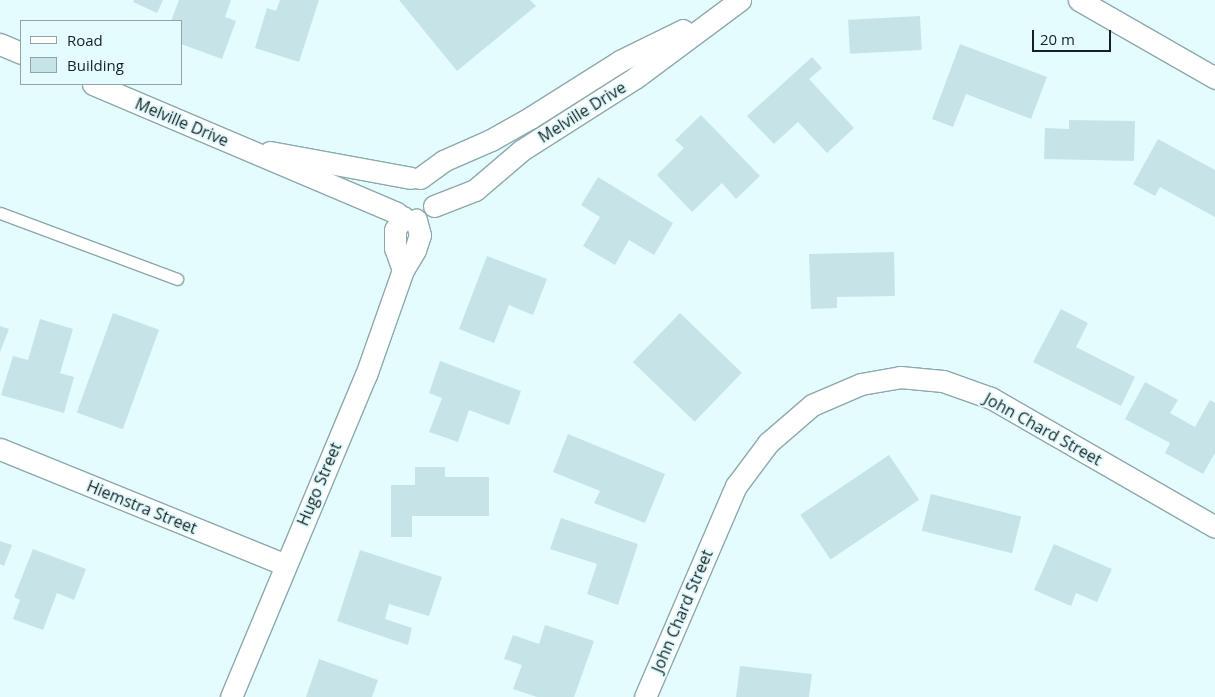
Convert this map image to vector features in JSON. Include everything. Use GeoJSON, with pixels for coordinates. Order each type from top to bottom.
{"type":"FeatureCollection","features":[{"type":"Feature","properties":{"kind":"street"},"geometry":{"type":"LineString","coordinates":[[1079,0],[1215,78]]}},
{"type":"Feature","properties":{"kind":"street","name":"Melville Drive"},"geometry":{"type":"LineString","coordinates":[[242,148],[342,163],[415,178],[443,161],[491,140],[530,118],[620,60],[733,4]]}},
{"type":"Feature","properties":{"kind":"street","name":"Melville Drive"},"geometry":{"type":"LineString","coordinates":[[434,206],[475,190],[522,150],[635,78],[733,4]]}},
{"type":"Feature","properties":{"kind":"street"},"geometry":{"type":"LineString","coordinates":[[0,44],[20,53]]}},
{"type":"Feature","properties":{"kind":"street","name":"Melville Drive"},"geometry":{"type":"LineString","coordinates":[[95,85],[405,217]]}},
{"type":"Feature","properties":{"kind":"street"},"geometry":{"type":"LineString","coordinates":[[415,178],[426,181],[435,193],[434,206],[428,216],[405,217],[393,207],[393,192],[403,180],[415,178]]}},
{"type":"Feature","properties":{"kind":"street","name":"Hugo Street"},"geometry":{"type":"LineString","coordinates":[[231,697],[366,375],[403,270],[415,250],[420,234],[405,217]]}},
{"type":"Feature","properties":{"kind":"street","name":"John Chard Street"},"geometry":{"type":"LineString","coordinates":[[645,697],[736,486],[768,443],[812,405],[862,384],[900,377],[943,381],[991,398],[1215,527]]}},
{"type":"Feature","properties":{"kind":"street","name":"Hiemstra Street"},"geometry":{"type":"LineString","coordinates":[[0,449],[285,565]]}},
{"type":"Feature","properties":{"kind":"lane"},"geometry":{"type":"LineString","coordinates":[[0,213],[176,279]]}},
{"type":"Feature","properties":{"kind":"building"},"geometry":{"type":"Polygon","coordinates":[[[134,0],[163,0],[157,13],[133,2],[134,0]]]}},
{"type":"Feature","properties":{"kind":"building"},"geometry":{"type":"Polygon","coordinates":[[[179,0],[231,0],[225,17],[236,21],[222,59],[182,44],[182,20],[171,20],[179,0]]]}},
{"type":"Feature","properties":{"kind":"building"},"geometry":{"type":"Polygon","coordinates":[[[280,0],[319,0],[299,62],[255,48],[267,8],[276,11],[280,0]]]}},
{"type":"Feature","properties":{"kind":"building"},"geometry":{"type":"Polygon","coordinates":[[[399,0],[530,0],[536,6],[457,71],[399,0]]]}},
{"type":"Feature","properties":{"kind":"building"},"geometry":{"type":"Polygon","coordinates":[[[920,16],[922,50],[850,54],[848,20],[920,16]]]}},
{"type":"Feature","properties":{"kind":"building"},"geometry":{"type":"Polygon","coordinates":[[[960,44],[1047,77],[1031,119],[966,94],[953,127],[932,119],[960,44]]]}},
{"type":"Feature","properties":{"kind":"building"},"geometry":{"type":"Polygon","coordinates":[[[812,57],[822,68],[809,79],[854,128],[827,153],[798,122],[774,144],[747,116],[812,57]]]}},
{"type":"Feature","properties":{"kind":"building"},"geometry":{"type":"Polygon","coordinates":[[[701,115],[760,176],[736,199],[722,183],[692,212],[657,175],[684,148],[675,140],[701,115]]]}},
{"type":"Feature","properties":{"kind":"building"},"geometry":{"type":"Polygon","coordinates":[[[1069,120],[1135,121],[1134,161],[1044,159],[1045,128],[1069,129],[1069,120]]]}},
{"type":"Feature","properties":{"kind":"building"},"geometry":{"type":"Polygon","coordinates":[[[1158,139],[1215,170],[1215,217],[1160,187],[1155,196],[1133,184],[1158,139]]]}},
{"type":"Feature","properties":{"kind":"building"},"geometry":{"type":"Polygon","coordinates":[[[598,177],[673,223],[654,255],[629,240],[615,265],[583,246],[600,217],[581,205],[598,177]]]}},
{"type":"Feature","properties":{"kind":"building"},"geometry":{"type":"Polygon","coordinates":[[[894,252],[895,296],[837,297],[837,308],[811,309],[809,254],[894,252]]]}},
{"type":"Feature","properties":{"kind":"building"},"geometry":{"type":"Polygon","coordinates":[[[487,256],[547,279],[533,315],[509,305],[494,343],[459,329],[487,256]]]}},
{"type":"Feature","properties":{"kind":"building"},"geometry":{"type":"Polygon","coordinates":[[[1061,309],[1088,323],[1076,347],[1135,377],[1121,406],[1033,362],[1061,309]]]}},
{"type":"Feature","properties":{"kind":"building"},"geometry":{"type":"Polygon","coordinates":[[[113,313],[159,330],[123,429],[77,413],[113,313]]]}},
{"type":"Feature","properties":{"kind":"building"},"geometry":{"type":"Polygon","coordinates":[[[680,313],[742,373],[695,422],[633,362],[680,313]]]}},
{"type":"Feature","properties":{"kind":"building"},"geometry":{"type":"Polygon","coordinates":[[[40,319],[73,329],[60,373],[74,377],[64,413],[1,395],[13,356],[28,360],[40,319]]]}},
{"type":"Feature","properties":{"kind":"building"},"geometry":{"type":"Polygon","coordinates":[[[0,326],[9,329],[0,352],[0,326]]]}},
{"type":"Feature","properties":{"kind":"building"},"geometry":{"type":"Polygon","coordinates":[[[440,361],[521,391],[509,425],[469,410],[458,442],[429,432],[442,398],[429,393],[440,361]]]}},
{"type":"Feature","properties":{"kind":"building"},"geometry":{"type":"Polygon","coordinates":[[[1145,382],[1178,400],[1170,413],[1195,427],[1210,400],[1215,403],[1215,453],[1203,474],[1165,453],[1170,443],[1125,419],[1145,382]]]}},
{"type":"Feature","properties":{"kind":"building"},"geometry":{"type":"Polygon","coordinates":[[[568,434],[665,474],[645,523],[594,503],[600,491],[553,472],[568,434]]]}},
{"type":"Feature","properties":{"kind":"building"},"geometry":{"type":"Polygon","coordinates":[[[889,455],[919,500],[830,560],[800,515],[889,455]]]}},
{"type":"Feature","properties":{"kind":"building"},"geometry":{"type":"Polygon","coordinates":[[[415,467],[445,467],[445,477],[489,477],[489,516],[412,516],[412,537],[391,537],[391,485],[415,485],[415,467]]]}},
{"type":"Feature","properties":{"kind":"building"},"geometry":{"type":"Polygon","coordinates":[[[931,494],[1021,516],[1012,553],[922,531],[931,494]]]}},
{"type":"Feature","properties":{"kind":"building"},"geometry":{"type":"Polygon","coordinates":[[[561,518],[638,544],[618,605],[587,594],[597,564],[550,549],[561,518]]]}},
{"type":"Feature","properties":{"kind":"building"},"geometry":{"type":"Polygon","coordinates":[[[0,541],[12,545],[4,566],[0,564],[0,541]]]}},
{"type":"Feature","properties":{"kind":"building"},"geometry":{"type":"Polygon","coordinates":[[[1054,544],[1112,569],[1097,602],[1076,593],[1071,606],[1034,590],[1054,544]]]}},
{"type":"Feature","properties":{"kind":"building"},"geometry":{"type":"Polygon","coordinates":[[[33,549],[86,569],[74,600],[57,593],[43,630],[13,619],[20,600],[14,597],[33,549]]]}},
{"type":"Feature","properties":{"kind":"building"},"geometry":{"type":"Polygon","coordinates":[[[360,550],[442,577],[429,616],[389,604],[385,619],[412,628],[408,645],[337,621],[360,550]]]}},
{"type":"Feature","properties":{"kind":"building"},"geometry":{"type":"Polygon","coordinates":[[[545,625],[594,641],[574,697],[537,697],[513,689],[522,665],[504,659],[513,635],[539,644],[545,625]]]}},
{"type":"Feature","properties":{"kind":"building"},"geometry":{"type":"Polygon","coordinates":[[[319,659],[378,680],[372,697],[306,697],[319,659]]]}},
{"type":"Feature","properties":{"kind":"building"},"geometry":{"type":"Polygon","coordinates":[[[740,666],[812,674],[809,697],[736,697],[740,666]]]}}]}
